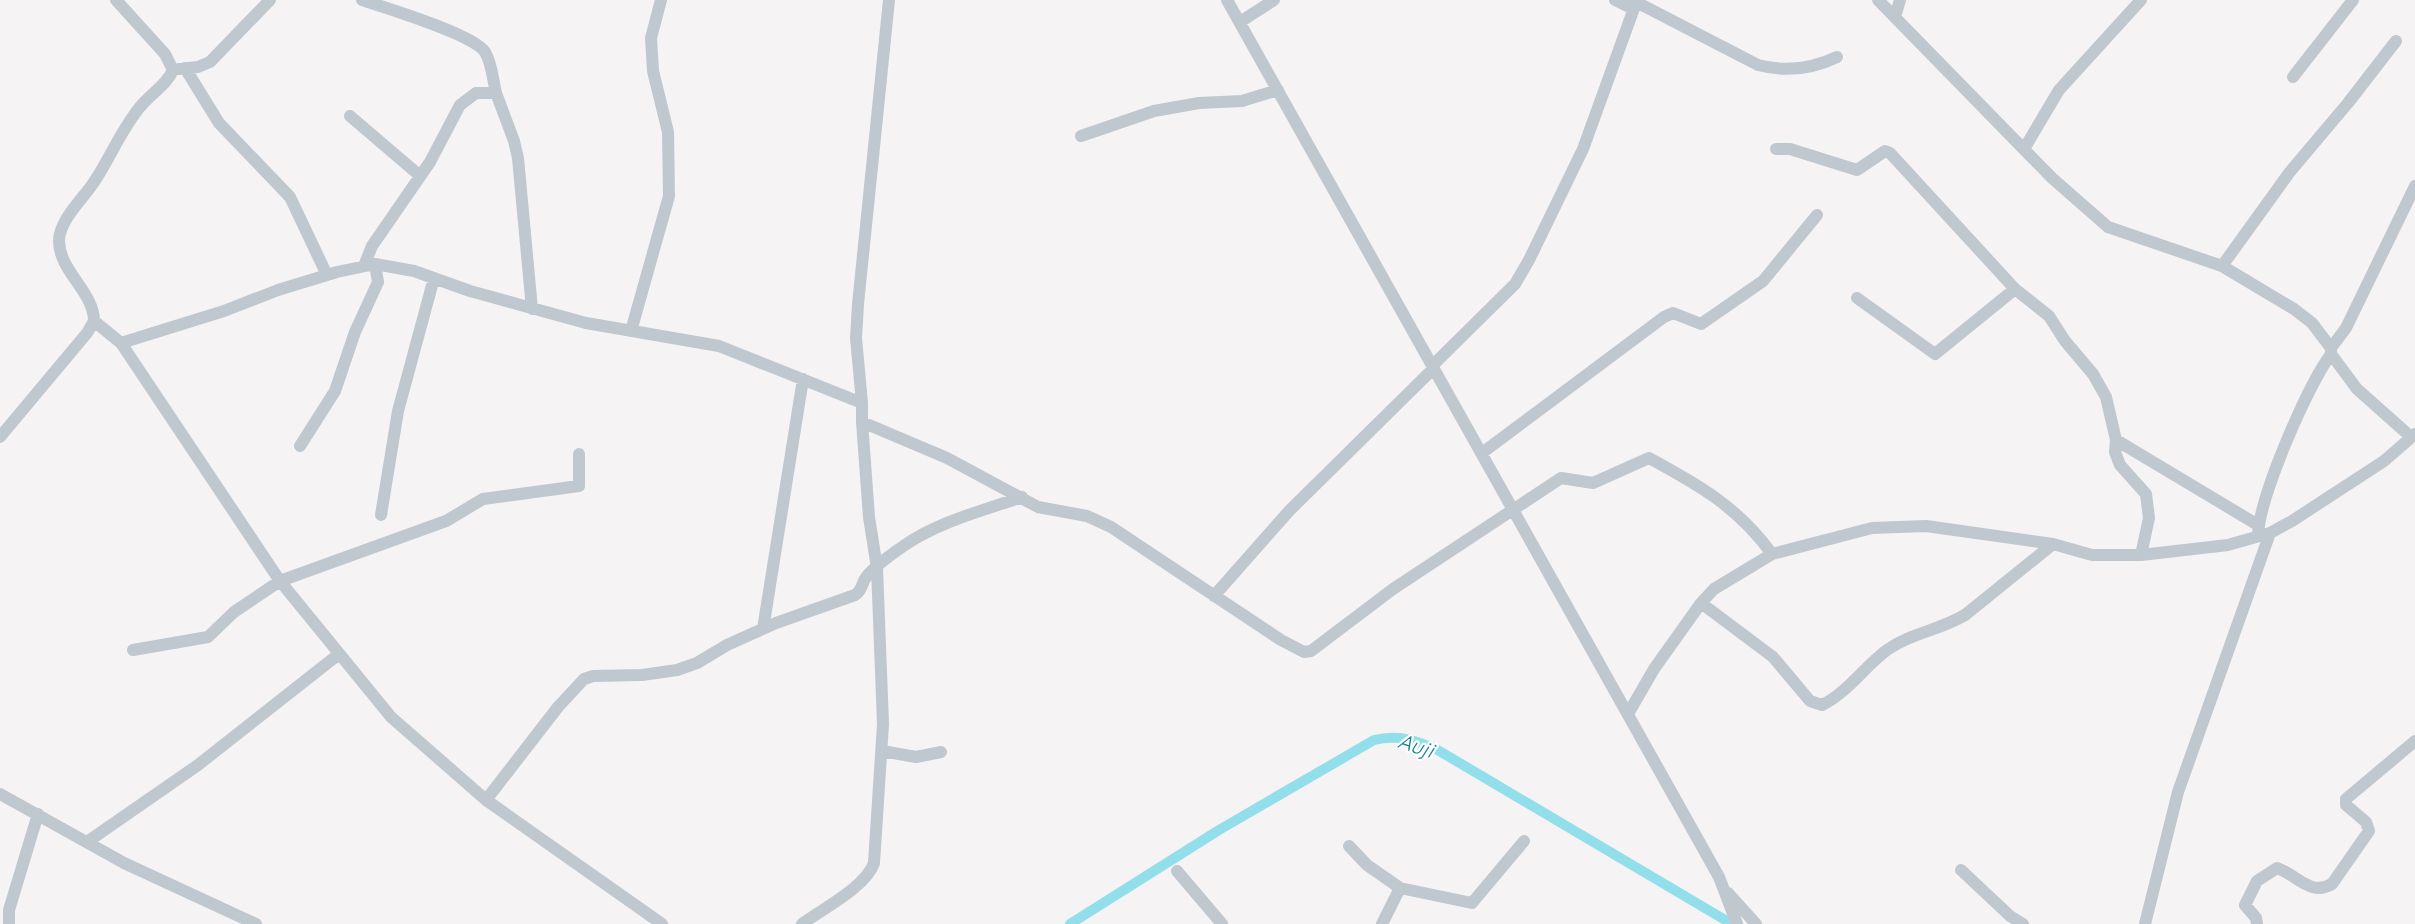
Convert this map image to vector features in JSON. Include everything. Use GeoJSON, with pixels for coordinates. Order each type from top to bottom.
{"type":"FeatureCollection","features":[{"type":"Feature","properties":{"kind":"street"},"geometry":{"type":"LineString","coordinates":[[116,0],[179,69],[219,123],[290,197],[327,275]]}},
{"type":"Feature","properties":{"kind":"street"},"geometry":{"type":"LineString","coordinates":[[0,437],[87,333],[94,321],[92,307],[62,255],[59,237],[63,225],[94,182],[126,124],[142,104],[179,69],[198,67],[210,62],[270,0]]}},
{"type":"Feature","properties":{"kind":"street"},"geometry":{"type":"LineString","coordinates":[[362,0],[458,34],[481,47],[488,57],[496,93],[518,158],[532,309]]}},
{"type":"Feature","properties":{"kind":"street"},"geometry":{"type":"LineString","coordinates":[[631,330],[669,196],[668,132],[653,70],[651,38],[661,0]]}},
{"type":"Feature","properties":{"kind":"street"},"geometry":{"type":"LineString","coordinates":[[802,924],[857,885],[872,870],[876,844],[883,724],[876,568],[869,517],[856,326],[889,0]]}},
{"type":"Feature","properties":{"kind":"street"},"geometry":{"type":"LineString","coordinates":[[1227,0],[1628,714],[1723,888],[1735,918]]}},
{"type":"Feature","properties":{"kind":"street"},"geometry":{"type":"LineString","coordinates":[[1240,22],[1274,0]]}},
{"type":"Feature","properties":{"kind":"street"},"geometry":{"type":"LineString","coordinates":[[1615,0],[1627,6],[1636,1]]}},
{"type":"Feature","properties":{"kind":"street"},"geometry":{"type":"LineString","coordinates":[[1628,714],[1654,669],[1701,603],[1714,589],[1772,554],[1872,528],[1945,528],[2053,544],[2092,555],[2141,555],[2228,545],[2262,531],[2384,461],[2397,447],[2413,436],[2357,389],[2312,323],[2294,309],[2222,266],[2108,227],[2052,178],[1878,0]]}},
{"type":"Feature","properties":{"kind":"street"},"geometry":{"type":"LineString","coordinates":[[1895,17],[1900,0]]}},
{"type":"Feature","properties":{"kind":"street"},"geometry":{"type":"LineString","coordinates":[[2024,149],[2059,90],[2141,0]]}},
{"type":"Feature","properties":{"kind":"street"},"geometry":{"type":"LineString","coordinates":[[2293,77],[2353,0]]}},
{"type":"Feature","properties":{"kind":"street"},"geometry":{"type":"LineString","coordinates":[[1636,1],[1758,65],[1779,69],[1813,67],[1838,57]]}},
{"type":"Feature","properties":{"kind":"street"},"geometry":{"type":"LineString","coordinates":[[1214,596],[1289,511],[1515,284],[1583,149],[1636,1]]}},
{"type":"Feature","properties":{"kind":"street"},"geometry":{"type":"LineString","coordinates":[[2222,266],[2289,172],[2348,103],[2396,40]]}},
{"type":"Feature","properties":{"kind":"street"},"geometry":{"type":"LineString","coordinates":[[1081,136],[1154,111],[1199,103],[1242,101],[1278,90]]}},
{"type":"Feature","properties":{"kind":"street"},"geometry":{"type":"LineString","coordinates":[[300,446],[335,391],[356,332],[378,282],[369,265],[372,246],[430,162],[465,100],[476,93],[496,93]]}},
{"type":"Feature","properties":{"kind":"street"},"geometry":{"type":"LineString","coordinates":[[350,116],[419,175]]}},
{"type":"Feature","properties":{"kind":"street"},"geometry":{"type":"LineString","coordinates":[[1776,149],[1790,149],[1857,170],[1861,170],[1885,151],[1890,153],[2015,290],[2049,316],[2106,397],[2116,440],[2115,452],[2120,465],[2146,494],[2149,518],[2141,555]]}},
{"type":"Feature","properties":{"kind":"street"},"geometry":{"type":"LineString","coordinates":[[2145,924],[2178,792],[2262,531],[2265,500],[2319,370],[2346,328],[2415,186]]}},
{"type":"Feature","properties":{"kind":"street"},"geometry":{"type":"LineString","coordinates":[[1482,453],[1664,317],[1673,313],[1701,324],[1763,281],[1817,215]]}},
{"type":"Feature","properties":{"kind":"street"},"geometry":{"type":"LineString","coordinates":[[121,343],[327,275],[369,265],[414,271],[532,309],[719,346],[862,403]]}},
{"type":"Feature","properties":{"kind":"street"},"geometry":{"type":"LineString","coordinates":[[381,515],[398,411],[434,278]]}},
{"type":"Feature","properties":{"kind":"street"},"geometry":{"type":"LineString","coordinates":[[1857,298],[1935,354],[2015,290]]}},
{"type":"Feature","properties":{"kind":"street"},"geometry":{"type":"LineString","coordinates":[[94,321],[121,343],[280,581],[391,717],[486,800],[662,924]]}},
{"type":"Feature","properties":{"kind":"street"},"geometry":{"type":"LineString","coordinates":[[763,629],[803,380]]}},
{"type":"Feature","properties":{"kind":"street"},"geometry":{"type":"LineString","coordinates":[[862,422],[947,458],[1038,507],[1087,516],[1111,527],[1294,648],[1304,652],[1311,651],[1393,589],[1561,478],[1593,483],[1649,458],[1702,487],[1752,528],[1772,554]]}},
{"type":"Feature","properties":{"kind":"street"},"geometry":{"type":"LineString","coordinates":[[2116,440],[2262,531]]}},
{"type":"Feature","properties":{"kind":"street"},"geometry":{"type":"LineString","coordinates":[[133,650],[208,637],[234,612],[280,581],[446,521],[483,499],[579,486],[579,454]]}},
{"type":"Feature","properties":{"kind":"street"},"geometry":{"type":"LineString","coordinates":[[486,800],[558,707],[584,679],[592,676],[642,675],[677,670],[697,663],[727,645],[763,629],[814,607],[861,592],[866,577],[904,546],[954,520],[1022,497]]}},
{"type":"Feature","properties":{"kind":"street"},"geometry":{"type":"LineString","coordinates":[[1701,603],[1773,657],[1810,701],[1822,705],[1879,657],[1906,638],[1950,624],[1965,615],[2053,544]]}},
{"type":"Feature","properties":{"kind":"street"},"geometry":{"type":"LineString","coordinates":[[87,842],[198,765],[339,654]]}},
{"type":"Feature","properties":{"kind":"street"},"geometry":{"type":"LineString","coordinates":[[2257,924],[2256,918],[2246,905],[2257,881],[2277,868],[2310,887],[2324,888],[2332,884],[2369,831],[2366,822],[2346,805],[2346,799],[2415,741]]}},
{"type":"Feature","properties":{"kind":"street"},"geometry":{"type":"LineString","coordinates":[[882,751],[916,757],[941,752]]}},
{"type":"Feature","properties":{"kind":"street"},"geometry":{"type":"LineString","coordinates":[[0,794],[124,863],[256,924]]}},
{"type":"Feature","properties":{"kind":"street"},"geometry":{"type":"LineString","coordinates":[[9,924],[9,910],[38,814]]}},
{"type":"Feature","properties":{"kind":"street"},"geometry":{"type":"LineString","coordinates":[[1349,846],[1366,865],[1400,888],[1472,903],[1524,841]]}},
{"type":"Feature","properties":{"kind":"street"},"geometry":{"type":"LineString","coordinates":[[1961,870],[2010,916],[2024,924]]}},
{"type":"Feature","properties":{"kind":"street"},"geometry":{"type":"LineString","coordinates":[[1177,871],[1222,924]]}},
{"type":"Feature","properties":{"kind":"street"},"geometry":{"type":"LineString","coordinates":[[1382,924],[1400,888]]}},
{"type":"Feature","properties":{"kind":"street"},"geometry":{"type":"LineString","coordinates":[[1723,888],[1756,924]]}},
{"type":"Feature","properties":{"kind":"waterway","name":"Auji"},"geometry":{"type":"LineString","coordinates":[[1070,924],[1219,830],[1374,740],[1383,738],[1413,741],[1436,749],[1732,924]]}}]}
